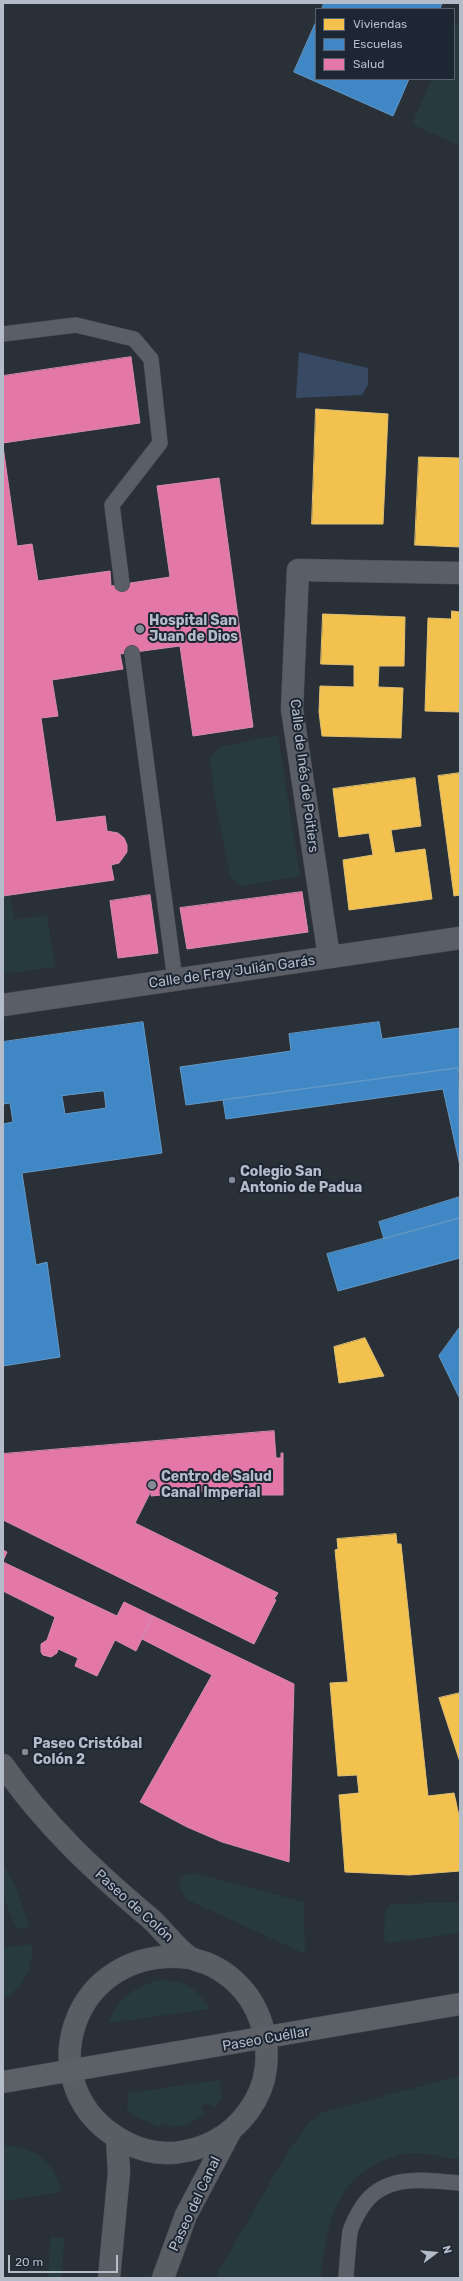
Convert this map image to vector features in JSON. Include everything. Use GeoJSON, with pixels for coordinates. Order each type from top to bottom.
{"type":"FeatureCollection","features":[{"type":"Feature","properties":{"kind":"main road","name":"Paseo de Colón"},"geometry":{"type":"LineString","coordinates":[[3,1765],[28,1798],[71,1846],[103,1878],[153,1921],[190,1958],[221,1971],[246,1993],[262,2022],[265,2039]]}},
{"type":"Feature","properties":{"kind":"main road","name":"Paseo del Canal"},"geometry":{"type":"LineString","coordinates":[[190,1958],[155,1956],[122,1967],[107,1977],[84,2003],[76,2019],[71,2036],[71,2072],[80,2098],[92,2116],[104,2129],[117,2138],[145,2150],[175,2153],[205,2146],[230,2131],[241,2121],[258,2096],[266,2068],[265,2039]]}},
{"type":"Feature","properties":{"kind":"main road","name":"Paseo Cuéllar"},"geometry":{"type":"LineString","coordinates":[[3,2082],[265,2039],[460,2004]]}},
{"type":"Feature","properties":{"kind":"main road","name":"Paseo del Canal"},"geometry":{"type":"LineString","coordinates":[[163,2278],[186,2215],[230,2131]]}},
{"type":"Feature","properties":{"kind":"main road"},"geometry":{"type":"LineString","coordinates":[[109,2278],[119,2172],[117,2138]]}},
{"type":"Feature","properties":{"kind":"street","name":"Calle de Inés de Poitiers"},"geometry":{"type":"LineString","coordinates":[[329,957],[292,709],[298,570],[460,573]]}},
{"type":"Feature","properties":{"kind":"street","name":"Calle de Fray Julián Garás"},"geometry":{"type":"LineString","coordinates":[[3,1005],[460,938]]}},
{"type":"Feature","properties":{"kind":"lane"},"geometry":{"type":"LineString","coordinates":[[3,334],[76,325],[134,339],[151,359],[160,443],[112,505],[122,584]]}},
{"type":"Feature","properties":{"kind":"lane"},"geometry":{"type":"LineString","coordinates":[[132,653],[176,980]]}},
{"type":"Feature","properties":{"kind":"lane"},"geometry":{"type":"LineString","coordinates":[[346,2278],[350,2231],[356,2216],[366,2201],[375,2192],[389,2184],[403,2180],[418,2179],[460,2183]]}},
{"type":"Feature","properties":{"kind":"green space"},"geometry":{"type":"Polygon","coordinates":[[[460,16],[460,146],[412,124],[432,80],[455,80],[455,27],[460,16]]]}},
{"type":"Feature","properties":{"kind":"green space"},"geometry":{"type":"Polygon","coordinates":[[[278,735],[300,876],[242,886],[230,876],[214,794],[210,759],[219,747],[278,735]]]}},
{"type":"Feature","properties":{"kind":"green space"},"geometry":{"type":"Polygon","coordinates":[[[10,895],[14,920],[47,915],[55,967],[3,974],[3,896],[10,895]]]}},
{"type":"Feature","properties":{"kind":"green space"},"geometry":{"type":"Polygon","coordinates":[[[3,1862],[17,1890],[30,1928],[16,1929],[3,1895],[3,1862]]]}},
{"type":"Feature","properties":{"kind":"green space"},"geometry":{"type":"Polygon","coordinates":[[[194,1873],[304,1902],[305,1954],[188,1900],[180,1890],[179,1881],[186,1874],[194,1873]]]}},
{"type":"Feature","properties":{"kind":"green space"},"geometry":{"type":"Polygon","coordinates":[[[460,1902],[460,1933],[388,1943],[384,1940],[385,1909],[391,1904],[460,1902]]]}},
{"type":"Feature","properties":{"kind":"green space"},"geometry":{"type":"Polygon","coordinates":[[[32,1944],[31,1961],[26,1976],[11,1994],[3,1999],[3,1948],[32,1944]]]}},
{"type":"Feature","properties":{"kind":"green space"},"geometry":{"type":"Polygon","coordinates":[[[159,1980],[176,1982],[189,1987],[200,1995],[210,2009],[108,2023],[122,2000],[141,1986],[159,1980]]]}},
{"type":"Feature","properties":{"kind":"green space"},"geometry":{"type":"Polygon","coordinates":[[[460,2076],[460,2157],[454,2159],[422,2153],[401,2154],[368,2169],[354,2180],[344,2193],[330,2224],[321,2278],[215,2278],[287,2153],[308,2124],[323,2112],[460,2076]]]}},
{"type":"Feature","properties":{"kind":"green space"},"geometry":{"type":"Polygon","coordinates":[[[219,2080],[222,2097],[214,2108],[207,2103],[201,2108],[206,2115],[184,2125],[169,2127],[169,2125],[163,2124],[161,2127],[144,2120],[127,2110],[128,2093],[219,2080]]]}},
{"type":"Feature","properties":{"kind":"green space"},"geometry":{"type":"Polygon","coordinates":[[[3,2145],[25,2149],[41,2158],[48,2164],[53,2172],[58,2181],[61,2192],[3,2201],[3,2145]]]}},
{"type":"Feature","properties":{"kind":"green space"},"geometry":{"type":"Polygon","coordinates":[[[50,2237],[64,2238],[62,2278],[48,2278],[50,2237]]]}},
{"type":"Feature","properties":{"kind":"water"},"geometry":{"type":"Polygon","coordinates":[[[299,352],[368,368],[368,385],[362,395],[296,398],[299,352]]]}},
{"type":"Feature","properties":{"kind":"building: Viviendas"},"geometry":{"type":"Polygon","coordinates":[[[316,409],[388,414],[383,524],[312,524],[316,409]]]}},
{"type":"Feature","properties":{"kind":"building: Viviendas"},"geometry":{"type":"Polygon","coordinates":[[[419,457],[460,458],[460,547],[415,545],[419,457]]]}},
{"type":"Feature","properties":{"kind":"building: Viviendas"},"geometry":{"type":"Polygon","coordinates":[[[452,611],[460,612],[460,712],[425,711],[428,618],[451,619],[452,611]]]}},
{"type":"Feature","properties":{"kind":"building: Viviendas"},"geometry":{"type":"Polygon","coordinates":[[[323,614],[405,617],[404,666],[379,666],[378,687],[403,688],[401,738],[322,736],[319,712],[320,686],[354,687],[354,665],[321,664],[323,614]]]}},
{"type":"Feature","properties":{"kind":"building: Viviendas"},"geometry":{"type":"Polygon","coordinates":[[[460,773],[460,895],[454,896],[438,776],[460,773]]]}},
{"type":"Feature","properties":{"kind":"building: Viviendas"},"geometry":{"type":"Polygon","coordinates":[[[415,778],[421,826],[391,830],[395,853],[425,849],[432,899],[349,910],[343,860],[373,855],[369,833],[339,837],[333,789],[415,778]]]}},
{"type":"Feature","properties":{"kind":"building: Viviendas"},"geometry":{"type":"Polygon","coordinates":[[[365,1338],[384,1376],[339,1383],[334,1347],[365,1338]]]}},
{"type":"Feature","properties":{"kind":"building: Viviendas"},"geometry":{"type":"Polygon","coordinates":[[[396,1534],[397,1544],[401,1544],[428,1796],[454,1793],[460,1820],[460,1871],[409,1875],[345,1872],[339,1795],[359,1793],[357,1775],[338,1776],[330,1683],[348,1682],[335,1550],[338,1549],[337,1539],[396,1534]]]}},
{"type":"Feature","properties":{"kind":"building: Viviendas"},"geometry":{"type":"Polygon","coordinates":[[[460,1693],[460,1762],[439,1698],[460,1693]]]}},
{"type":"Feature","properties":{"kind":"building: Escuelas"},"geometry":{"type":"Polygon","coordinates":[[[324,3],[442,3],[440,8],[322,8],[324,3]]]}},
{"type":"Feature","properties":{"kind":"building: Escuelas"},"geometry":{"type":"Polygon","coordinates":[[[315,24],[315,80],[409,80],[393,116],[294,72],[315,24]]]}},
{"type":"Feature","properties":{"kind":"building: Escuelas"},"geometry":{"type":"Polygon","coordinates":[[[143,1022],[162,1153],[22,1173],[36,1265],[47,1262],[60,1357],[3,1366],[3,1124],[13,1122],[10,1103],[3,1104],[3,1042],[143,1022]],[[104,1091],[62,1096],[65,1114],[106,1108],[104,1091]]]}},
{"type":"Feature","properties":{"kind":"building: Escuelas"},"geometry":{"type":"Polygon","coordinates":[[[379,1022],[382,1039],[460,1028],[460,1076],[458,1068],[186,1105],[180,1067],[291,1051],[289,1034],[379,1022]]]}},
{"type":"Feature","properties":{"kind":"building: Escuelas"},"geometry":{"type":"Polygon","coordinates":[[[458,1068],[460,1166],[443,1089],[226,1119],[223,1100],[458,1068]]]}},
{"type":"Feature","properties":{"kind":"building: Escuelas"},"geometry":{"type":"Polygon","coordinates":[[[460,1197],[460,1218],[384,1239],[379,1222],[460,1197]]]}},
{"type":"Feature","properties":{"kind":"building: Escuelas"},"geometry":{"type":"Polygon","coordinates":[[[460,1218],[460,1258],[338,1291],[327,1254],[460,1218]]]}},
{"type":"Feature","properties":{"kind":"building: Escuelas"},"geometry":{"type":"Polygon","coordinates":[[[460,1327],[460,1399],[439,1356],[460,1327]]]}},
{"type":"Feature","properties":{"kind":"building: Salud"},"geometry":{"type":"Polygon","coordinates":[[[131,357],[140,423],[3,443],[3,376],[131,357]]]}},
{"type":"Feature","properties":{"kind":"building: Salud"},"geometry":{"type":"Polygon","coordinates":[[[3,446],[17,546],[32,544],[38,581],[110,571],[111,586],[170,577],[157,486],[219,478],[253,727],[193,736],[180,646],[120,654],[123,669],[52,680],[58,716],[41,718],[56,822],[105,816],[107,831],[118,833],[124,838],[127,845],[127,852],[119,863],[111,865],[114,880],[3,896],[3,446]]]}},
{"type":"Feature","properties":{"kind":"building: Salud"},"geometry":{"type":"Polygon","coordinates":[[[302,892],[308,932],[187,949],[180,908],[302,892]]]}},
{"type":"Feature","properties":{"kind":"building: Salud"},"geometry":{"type":"Polygon","coordinates":[[[150,895],[158,953],[118,958],[110,901],[150,895]]]}},
{"type":"Feature","properties":{"kind":"building: Salud"},"geometry":{"type":"Polygon","coordinates":[[[274,1431],[276,1458],[281,1458],[281,1453],[283,1453],[283,1495],[214,1495],[216,1490],[151,1496],[151,1491],[135,1523],[278,1593],[254,1644],[3,1520],[3,1454],[274,1431]]]}},
{"type":"Feature","properties":{"kind":"building: Salud"},"geometry":{"type":"Polygon","coordinates":[[[3,1550],[7,1552],[3,1561],[3,1550]]]}},
{"type":"Feature","properties":{"kind":"building: Salud"},"geometry":{"type":"Polygon","coordinates":[[[3,1562],[117,1616],[124,1602],[153,1616],[136,1651],[115,1640],[97,1676],[75,1666],[78,1658],[58,1649],[57,1653],[51,1657],[43,1655],[41,1652],[41,1644],[47,1640],[55,1617],[3,1591],[3,1562]]]}},
{"type":"Feature","properties":{"kind":"building: Salud"},"geometry":{"type":"Polygon","coordinates":[[[153,1616],[294,1684],[289,1862],[222,1842],[187,1827],[140,1802],[212,1675],[142,1639],[153,1616]]]}},
{"type":"Feature","properties":{"kind":"place","name":"Hospital San Juan de Dios"},"geometry":{"type":"Point","coordinates":[140,629]}},
{"type":"Feature","properties":{"kind":"place","name":"Colegio San Antonio de Padua"},"geometry":{"type":"Point","coordinates":[232,1180]}},
{"type":"Feature","properties":{"kind":"place","name":"Centro de Salud Canal Imperial"},"geometry":{"type":"Point","coordinates":[152,1485]}},
{"type":"Feature","properties":{"kind":"place","name":"Paseo Cristóbal Colón 2"},"geometry":{"type":"Point","coordinates":[25,1752]}}]}
